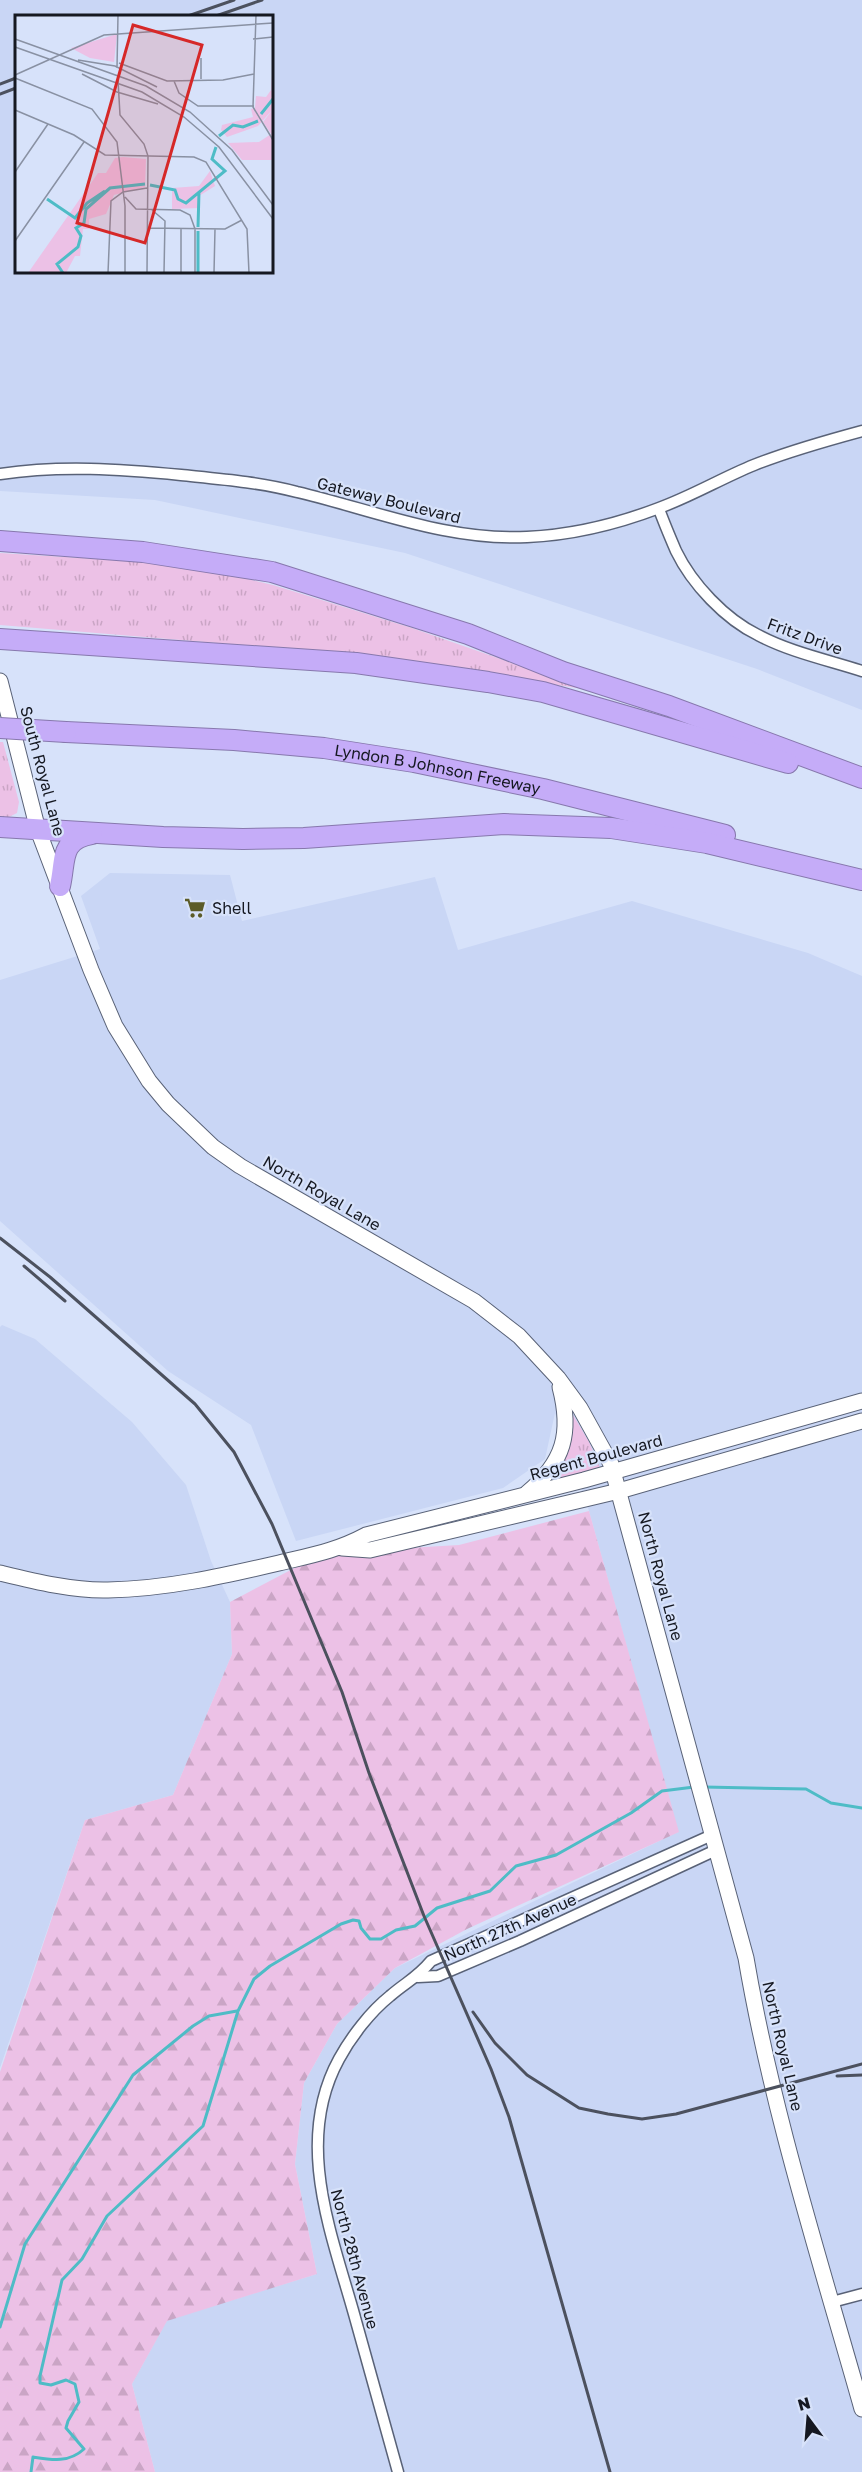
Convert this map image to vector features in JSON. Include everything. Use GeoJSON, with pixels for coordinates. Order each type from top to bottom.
{"type":"FeatureCollection","features":[{"type":"Feature","properties":{"kind":"highway"},"geometry":{"type":"LineString","coordinates":[[0,541],[143,552],[272,572],[468,634],[563,672],[669,706],[862,778]]}},
{"type":"Feature","properties":{"kind":"highway"},"geometry":{"type":"LineString","coordinates":[[0,639],[356,663],[532,690],[605,708],[862,785]]}},
{"type":"Feature","properties":{"kind":"highway","name":"Lyndon B Johnson Freeway"},"geometry":{"type":"LineString","coordinates":[[0,728],[234,740],[324,748],[414,762],[543,789],[693,826],[862,879]]}},
{"type":"Feature","properties":{"kind":"highway"},"geometry":{"type":"LineString","coordinates":[[0,826],[38,830],[243,839],[304,838],[504,824],[611,828],[707,843],[862,879]]}},
{"type":"Feature","properties":{"kind":"highway"},"geometry":{"type":"LineString","coordinates":[[60,886],[64,854],[71,843],[78,838],[97,833]]}},
{"type":"Feature","properties":{"kind":"main road","name":"South Royal Lane"},"geometry":{"type":"LineString","coordinates":[[0,681],[38,830],[91,970]]}},
{"type":"Feature","properties":{"kind":"main road","name":"North Royal Lane"},"geometry":{"type":"LineString","coordinates":[[91,970],[115,1026],[149,1081],[168,1104],[213,1146],[280,1191],[482,1306],[519,1336],[558,1378],[583,1414],[613,1472],[619,1491],[746,1958],[772,2088],[862,2409]]}},
{"type":"Feature","properties":{"kind":"main road"},"geometry":{"type":"LineString","coordinates":[[524,1495],[549,1471],[563,1446],[566,1412],[558,1378]]}},
{"type":"Feature","properties":{"kind":"main road","name":"Regent Boulevard"},"geometry":{"type":"LineString","coordinates":[[0,1572],[36,1582],[106,1590],[170,1585],[250,1571],[341,1548],[366,1535],[613,1472],[862,1401]]}},
{"type":"Feature","properties":{"kind":"main road","name":"Regent Boulevard"},"geometry":{"type":"LineString","coordinates":[[341,1548],[369,1550],[619,1491],[862,1421]]}},
{"type":"Feature","properties":{"kind":"street","name":"Gateway Boulevard"},"geometry":{"type":"LineString","coordinates":[[0,474],[28,470],[114,469],[265,485],[411,524],[474,536],[527,537],[574,532],[607,525],[659,509],[787,452],[862,431]]}},
{"type":"Feature","properties":{"kind":"street","name":"Fritz Drive"},"geometry":{"type":"LineString","coordinates":[[659,509],[677,552],[688,571],[706,594],[734,620],[766,639],[862,671]]}},
{"type":"Feature","properties":{"kind":"street","name":"North 27th Avenue"},"geometry":{"type":"LineString","coordinates":[[418,1977],[431,1961],[512,1925],[714,1843]]}},
{"type":"Feature","properties":{"kind":"street","name":"North 27th Avenue"},"geometry":{"type":"LineString","coordinates":[[418,1977],[438,1976],[520,1941],[714,1843]]}},
{"type":"Feature","properties":{"kind":"street"},"geometry":{"type":"LineString","coordinates":[[512,1925],[520,1941]]}},
{"type":"Feature","properties":{"kind":"street","name":"North 28th Avenue"},"geometry":{"type":"LineString","coordinates":[[398,2472],[321,2194],[319,2121],[322,2102],[335,2067],[352,2039],[382,2003],[418,1977]]}},
{"type":"Feature","properties":{"kind":"street"},"geometry":{"type":"LineString","coordinates":[[832,2302],[862,2294]]}},
{"type":"Feature","properties":{"kind":"shaded area"},"geometry":{"type":"Polygon","coordinates":[[[0,0],[862,0],[862,710],[757,669],[405,553],[155,500],[0,491],[0,0]]]}},
{"type":"Feature","properties":{"kind":"shaded area"},"geometry":{"type":"Polygon","coordinates":[[[110,873],[230,875],[242,921],[435,877],[458,950],[632,901],[808,953],[862,976],[862,2472],[155,2472],[132,2384],[167,2320],[317,2274],[295,2164],[304,2083],[337,2024],[395,1968],[678,1832],[589,1511],[555,1413],[545,1459],[503,1488],[296,1541],[251,1425],[168,1371],[0,1221],[0,980],[100,949],[81,896],[110,873]]]}},
{"type":"Feature","properties":{"kind":"shaded area"},"geometry":{"type":"Polygon","coordinates":[[[2,1325],[35,1339],[132,1422],[186,1485],[211,1561],[230,1602],[232,1654],[173,1795],[85,1820],[0,2068],[0,1327],[2,1325]]]}},
{"type":"Feature","properties":{"kind":"green space"},"geometry":{"type":"Polygon","coordinates":[[[0,553],[202,568],[273,585],[412,628],[589,690],[384,657],[0,625],[0,553]]]}},
{"type":"Feature","properties":{"kind":"green space"},"geometry":{"type":"Polygon","coordinates":[[[0,742],[3,742],[19,802],[17,813],[7,818],[0,818],[0,742]]]}},
{"type":"Feature","properties":{"kind":"green space"},"geometry":{"type":"Polygon","coordinates":[[[570,1410],[589,1442],[601,1470],[551,1483],[548,1479],[570,1410]]]}},
{"type":"Feature","properties":{"kind":"green space"},"geometry":{"type":"Polygon","coordinates":[[[589,1511],[679,1832],[467,1929],[395,1968],[337,2024],[304,2083],[295,2164],[317,2274],[167,2321],[132,2384],[155,2472],[0,2472],[0,2072],[85,1820],[173,1795],[232,1654],[230,1602],[323,1553],[459,1545],[589,1511]]]}},
{"type":"Feature","properties":{"kind":"waterway"},"geometry":{"type":"LineString","coordinates":[[31,2472],[33,2457],[66,2458],[84,2449],[66,2428],[79,2402],[75,2384],[66,2380],[51,2385],[40,2383],[62,2280],[82,2259],[107,2216],[203,2126],[238,2011],[254,1979],[270,1966],[341,1924],[353,1920],[359,1921],[361,1928],[370,1939],[381,1939],[396,1930],[415,1926],[437,1908],[490,1891],[516,1866],[556,1855],[631,1813],[662,1791],[694,1787]]}},
{"type":"Feature","properties":{"kind":"waterway"},"geometry":{"type":"LineString","coordinates":[[704,1787],[806,1789],[831,1803],[862,1808]]}},
{"type":"Feature","properties":{"kind":"waterway"},"geometry":{"type":"LineString","coordinates":[[0,2327],[25,2244],[133,2075],[193,2026],[209,2016],[237,2011]]}},
{"type":"Feature","properties":{"kind":"railway"},"geometry":{"type":"LineString","coordinates":[[191,15],[234,0]]}},
{"type":"Feature","properties":{"kind":"railway"},"geometry":{"type":"LineString","coordinates":[[219,15],[262,0]]}},
{"type":"Feature","properties":{"kind":"railway"},"geometry":{"type":"LineString","coordinates":[[0,84],[15,78]]}},
{"type":"Feature","properties":{"kind":"railway"},"geometry":{"type":"LineString","coordinates":[[0,94],[15,88]]}},
{"type":"Feature","properties":{"kind":"railway"},"geometry":{"type":"LineString","coordinates":[[0,1238],[50,1277],[195,1404],[234,1452],[272,1524],[342,1692],[369,1773],[424,1916],[491,2069],[509,2117],[610,2472]]}},
{"type":"Feature","properties":{"kind":"railway"},"geometry":{"type":"LineString","coordinates":[[24,1266],[65,1301]]}},
{"type":"Feature","properties":{"kind":"railway"},"geometry":{"type":"LineString","coordinates":[[473,2012],[495,2043],[527,2075],[579,2108],[642,2119],[676,2114],[862,2064]]}},
{"type":"Feature","properties":{"kind":"railway"},"geometry":{"type":"LineString","coordinates":[[837,2076],[862,2075]]}},
{"type":"Feature","properties":{"kind":"place","name":"Shell"},"geometry":{"type":"Point","coordinates":[195,908]}}]}
